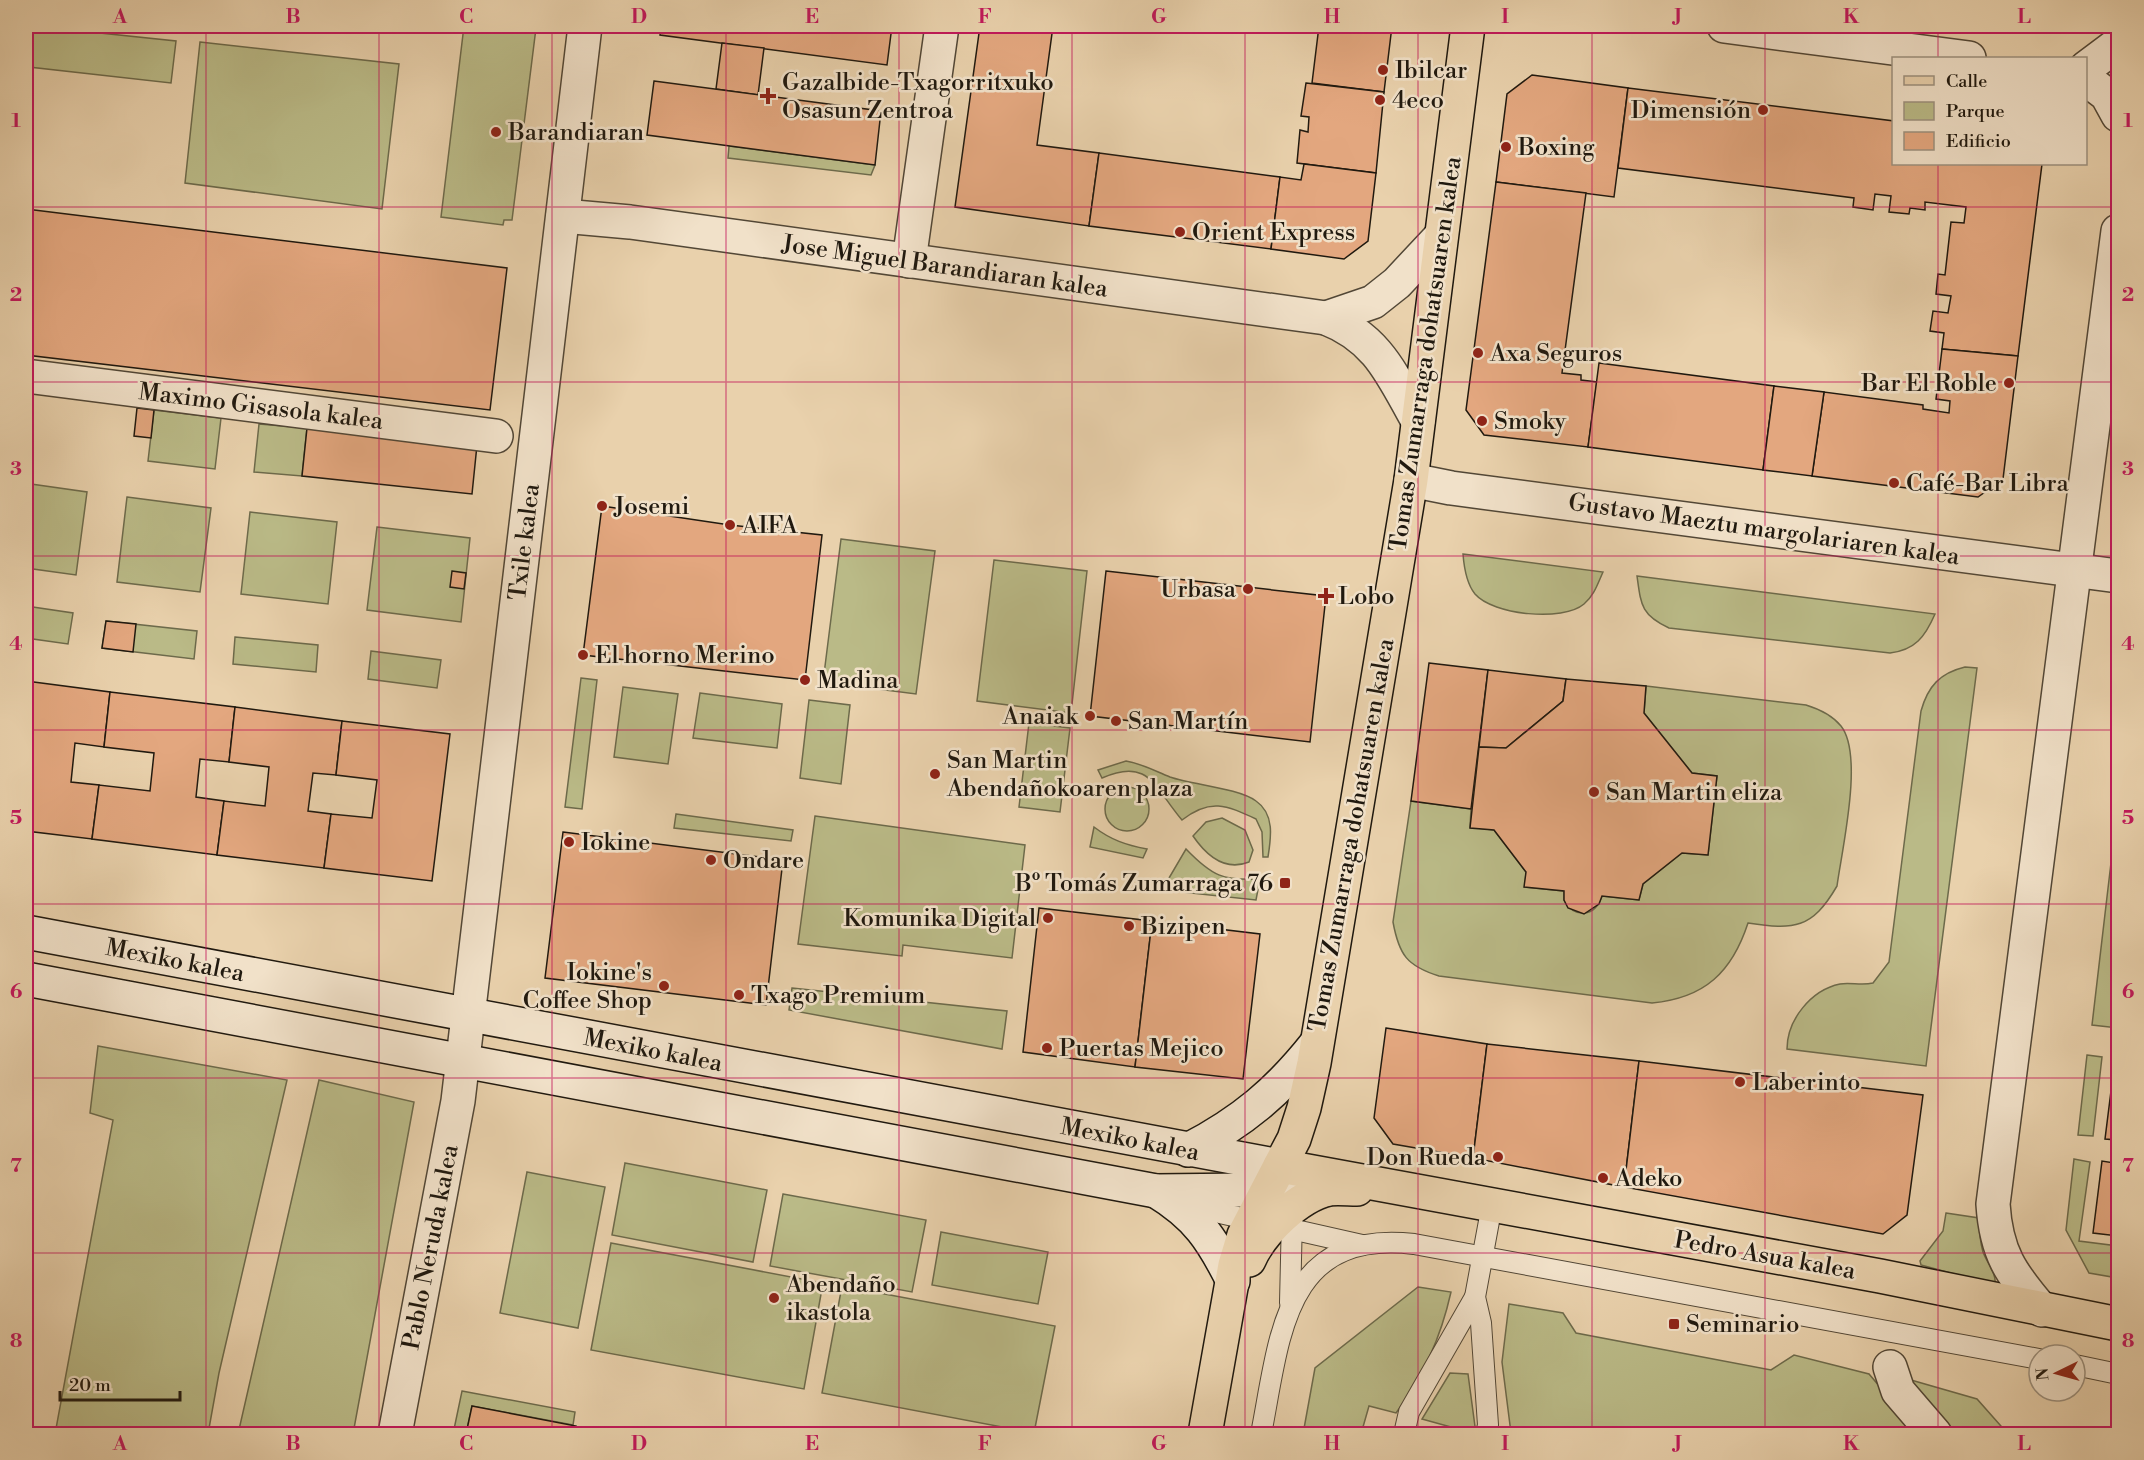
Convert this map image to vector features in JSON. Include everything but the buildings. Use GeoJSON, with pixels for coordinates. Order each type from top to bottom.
{"type":"FeatureCollection","features":[{"type":"Feature","properties":{"kind":"main road","name":"Tomas Zumarraga dohatsuaren kalea"},"geometry":{"type":"LineString","coordinates":[[1205,1434],[1230,1295],[1244,1235],[1282,1193],[1304,1108],[1411,480],[1441,236],[1470,28]]}},
{"type":"Feature","properties":{"kind":"main road","name":"Pedro Asua kalea"},"geometry":{"type":"LineString","coordinates":[[1282,1193],[1328,1189],[1410,1190],[1880,1276],[2118,1324]]}},
{"type":"Feature","properties":{"kind":"main road","name":"Pedro Asua kalea"},"geometry":{"type":"LineString","coordinates":[[1282,1193],[1410,1190]]}},
{"type":"Feature","properties":{"kind":"street","name":"Txile kalea"},"geometry":{"type":"LineString","coordinates":[[462,1059],[585,26]]}},
{"type":"Feature","properties":{"kind":"street"},"geometry":{"type":"LineString","coordinates":[[909,261],[942,26]]}},
{"type":"Feature","properties":{"kind":"street"},"geometry":{"type":"LineString","coordinates":[[1724,26],[1961,57]]}},
{"type":"Feature","properties":{"kind":"street"},"geometry":{"type":"LineString","coordinates":[[2087,67],[2118,44]]}},
{"type":"Feature","properties":{"kind":"street"},"geometry":{"type":"LineString","coordinates":[[2087,80],[2107,95],[2118,115]]}},
{"type":"Feature","properties":{"kind":"street","name":"Jose Miguel Barandiaran kalea"},"geometry":{"type":"LineString","coordinates":[[564,216],[714,234],[1326,318],[1346,326],[1366,340],[1383,359],[1418,421]]}},
{"type":"Feature","properties":{"kind":"street"},"geometry":{"type":"LineString","coordinates":[[2042,1310],[2012,1275],[2001,1253],[1995,1232],[1993,1204],[2118,231]]}},
{"type":"Feature","properties":{"kind":"street","name":"Jose Miguel Barandiaran kalea"},"geometry":{"type":"LineString","coordinates":[[1326,318],[1373,302],[1397,283],[1441,236]]}},
{"type":"Feature","properties":{"kind":"street","name":"Maximo Gisasola kalea"},"geometry":{"type":"LineString","coordinates":[[26,376],[496,436]]}},
{"type":"Feature","properties":{"kind":"street","name":"Gustavo Maeztu margolariaren kalea"},"geometry":{"type":"LineString","coordinates":[[1411,480],[1451,488],[2118,576]]}},
{"type":"Feature","properties":{"kind":"street","name":"Mexiko kalea"},"geometry":{"type":"LineString","coordinates":[[26,932],[1188,1149],[1282,1193]]}},
{"type":"Feature","properties":{"kind":"street","name":"Mexiko kalea"},"geometry":{"type":"LineString","coordinates":[[26,979],[462,1059],[1166,1197],[1282,1193]]}},
{"type":"Feature","properties":{"kind":"street"},"geometry":{"type":"LineString","coordinates":[[1188,1149],[1250,1113],[1276,1091],[1316,1044]]}},
{"type":"Feature","properties":{"kind":"street","name":"Pablo Neruda kalea"},"geometry":{"type":"LineString","coordinates":[[395,1434],[458,1101],[462,1059]]}},
{"type":"Feature","properties":{"kind":"street"},"geometry":{"type":"LineString","coordinates":[[1166,1197],[1189,1213],[1205,1232],[1230,1295]]}},
{"type":"Feature","properties":{"kind":"street"},"geometry":{"type":"LineString","coordinates":[[1890,1367],[1898,1391],[1935,1434]]}},
{"type":"Feature","properties":{"kind":"lane"},"geometry":{"type":"LineString","coordinates":[[1282,1193],[1362,1245]]}},
{"type":"Feature","properties":{"kind":"lane"},"geometry":{"type":"LineString","coordinates":[[1282,1193],[1290,1304]]}},
{"type":"Feature","properties":{"kind":"lane"},"geometry":{"type":"LineString","coordinates":[[1486,1434],[1488,1425],[1481,1323],[1475,1297],[1492,1204]]}},
{"type":"Feature","properties":{"kind":"lane"},"geometry":{"type":"LineString","coordinates":[[1261,1434],[1280,1335],[1290,1304],[1299,1288],[1326,1261],[1348,1249],[1392,1241],[2027,1357]]}},
{"type":"Feature","properties":{"kind":"lane"},"geometry":{"type":"LineString","coordinates":[[1404,1434],[1408,1412],[1475,1297]]}},
{"type":"Feature","properties":{"kind":"lane"},"geometry":{"type":"LineString","coordinates":[[2087,1368],[2118,1374]]}},
{"type":"Feature","properties":{"kind":"green space"},"geometry":{"type":"Polygon","coordinates":[[[33,26],[176,41],[171,83],[29,67],[33,26]]]}},
{"type":"Feature","properties":{"kind":"green space"},"geometry":{"type":"Polygon","coordinates":[[[464,26],[534,26],[536,28],[512,220],[504,220],[503,225],[441,217],[464,26]]]}},
{"type":"Feature","properties":{"kind":"green space"},"geometry":{"type":"Polygon","coordinates":[[[200,42],[399,64],[382,209],[185,183],[200,42]]]}},
{"type":"Feature","properties":{"kind":"green space"},"geometry":{"type":"Polygon","coordinates":[[[729,146],[875,165],[871,175],[728,158],[729,146]]]}},
{"type":"Feature","properties":{"kind":"green space"},"geometry":{"type":"Polygon","coordinates":[[[154,410],[221,418],[215,469],[148,461],[154,410]]]}},
{"type":"Feature","properties":{"kind":"green space"},"geometry":{"type":"Polygon","coordinates":[[[259,424],[307,428],[302,476],[254,472],[259,424]]]}},
{"type":"Feature","properties":{"kind":"green space"},"geometry":{"type":"Polygon","coordinates":[[[31,484],[87,492],[76,575],[26,568],[26,523],[31,484]]]}},
{"type":"Feature","properties":{"kind":"green space"},"geometry":{"type":"Polygon","coordinates":[[[127,497],[211,508],[200,592],[117,582],[127,497]]]}},
{"type":"Feature","properties":{"kind":"green space"},"geometry":{"type":"Polygon","coordinates":[[[250,512],[337,522],[328,604],[241,594],[250,512]]]}},
{"type":"Feature","properties":{"kind":"green space"},"geometry":{"type":"Polygon","coordinates":[[[377,527],[470,538],[461,622],[367,610],[377,527]]]}},
{"type":"Feature","properties":{"kind":"green space"},"geometry":{"type":"Polygon","coordinates":[[[841,539],[935,551],[916,694],[823,682],[841,539]]]}},
{"type":"Feature","properties":{"kind":"green space"},"geometry":{"type":"Polygon","coordinates":[[[1463,554],[1603,572],[1590,597],[1574,610],[1561,613],[1528,614],[1497,607],[1475,594],[1468,580],[1463,554]]]}},
{"type":"Feature","properties":{"kind":"green space"},"geometry":{"type":"Polygon","coordinates":[[[994,560],[1087,571],[1071,713],[977,701],[994,560]]]}},
{"type":"Feature","properties":{"kind":"green space"},"geometry":{"type":"Polygon","coordinates":[[[1637,576],[1935,614],[1918,641],[1906,649],[1890,653],[1669,628],[1653,618],[1644,608],[1637,576]]]}},
{"type":"Feature","properties":{"kind":"green space"},"geometry":{"type":"Polygon","coordinates":[[[26,606],[73,613],[68,644],[26,638],[26,606]]]}},
{"type":"Feature","properties":{"kind":"green space"},"geometry":{"type":"Polygon","coordinates":[[[106,621],[197,631],[194,659],[102,648],[106,621]]]}},
{"type":"Feature","properties":{"kind":"green space"},"geometry":{"type":"Polygon","coordinates":[[[235,637],[318,645],[316,672],[233,664],[235,637]]]}},
{"type":"Feature","properties":{"kind":"green space"},"geometry":{"type":"Polygon","coordinates":[[[371,651],[441,660],[437,688],[368,679],[371,651]]]}},
{"type":"Feature","properties":{"kind":"green space"},"geometry":{"type":"Polygon","coordinates":[[[1965,667],[1977,668],[1926,1066],[1787,1049],[1791,1027],[1810,1000],[1829,987],[1840,984],[1873,983],[1889,962],[1921,711],[1927,694],[1936,682],[1949,673],[1965,667]]]}},
{"type":"Feature","properties":{"kind":"green space"},"geometry":{"type":"Polygon","coordinates":[[[581,678],[597,680],[582,809],[565,807],[581,678]]]}},
{"type":"Feature","properties":{"kind":"green space"},"geometry":{"type":"Polygon","coordinates":[[[1646,686],[1806,705],[1825,713],[1841,726],[1848,740],[1851,758],[1847,827],[1837,886],[1819,911],[1810,918],[1790,926],[1748,923],[1734,955],[1714,980],[1687,995],[1652,1003],[1439,976],[1419,968],[1406,958],[1398,943],[1393,922],[1411,801],[1471,809],[1470,827],[1494,830],[1526,872],[1525,887],[1564,891],[1564,900],[1579,913],[1590,912],[1602,896],[1639,900],[1643,884],[1682,853],[1708,855],[1717,776],[1692,773],[1644,713],[1646,686]]]}},
{"type":"Feature","properties":{"kind":"green space"},"geometry":{"type":"Polygon","coordinates":[[[623,687],[678,694],[668,764],[614,757],[623,687]]]}},
{"type":"Feature","properties":{"kind":"green space"},"geometry":{"type":"Polygon","coordinates":[[[700,693],[782,704],[777,748],[693,738],[700,693]]]}},
{"type":"Feature","properties":{"kind":"green space"},"geometry":{"type":"Polygon","coordinates":[[[809,700],[850,705],[841,784],[800,778],[809,700]]]}},
{"type":"Feature","properties":{"kind":"green space"},"geometry":{"type":"Polygon","coordinates":[[[1029,723],[1070,728],[1060,812],[1019,807],[1029,723]]]}},
{"type":"Feature","properties":{"kind":"green space"},"geometry":{"type":"Polygon","coordinates":[[[1126,761],[1180,780],[1238,793],[1256,801],[1262,806],[1269,819],[1271,834],[1268,857],[1263,857],[1262,832],[1256,819],[1227,807],[1210,806],[1182,820],[1157,787],[1141,773],[1118,772],[1102,778],[1098,770],[1126,761]]]}},
{"type":"Feature","properties":{"kind":"green space"},"geometry":{"type":"Polygon","coordinates":[[[1127,787],[1142,794],[1149,809],[1142,824],[1127,831],[1112,824],[1105,809],[1112,794],[1127,787]]]}},
{"type":"Feature","properties":{"kind":"green space"},"geometry":{"type":"Polygon","coordinates":[[[2118,803],[2118,1028],[2092,1025],[2118,803]]]}},
{"type":"Feature","properties":{"kind":"green space"},"geometry":{"type":"Polygon","coordinates":[[[676,814],[793,830],[791,841],[674,828],[676,814]]]}},
{"type":"Feature","properties":{"kind":"green space"},"geometry":{"type":"Polygon","coordinates":[[[815,816],[1025,845],[1012,958],[903,945],[902,956],[798,944],[815,816]]]}},
{"type":"Feature","properties":{"kind":"green space"},"geometry":{"type":"Polygon","coordinates":[[[1222,818],[1245,830],[1253,850],[1249,862],[1232,865],[1216,860],[1193,836],[1206,822],[1222,818]]]}},
{"type":"Feature","properties":{"kind":"green space"},"geometry":{"type":"Polygon","coordinates":[[[1094,827],[1119,841],[1147,849],[1143,858],[1090,847],[1094,827]]]}},
{"type":"Feature","properties":{"kind":"green space"},"geometry":{"type":"Polygon","coordinates":[[[1186,849],[1203,865],[1219,875],[1236,879],[1260,879],[1256,900],[1162,890],[1186,849]]]}},
{"type":"Feature","properties":{"kind":"green space"},"geometry":{"type":"Polygon","coordinates":[[[792,988],[1007,1011],[1002,1049],[789,1010],[792,988]]]}},
{"type":"Feature","properties":{"kind":"green space"},"geometry":{"type":"Polygon","coordinates":[[[98,1046],[287,1080],[219,1373],[208,1434],[55,1434],[113,1120],[90,1113],[98,1046]]]}},
{"type":"Feature","properties":{"kind":"green space"},"geometry":{"type":"Polygon","coordinates":[[[2087,1055],[2102,1057],[2093,1136],[2078,1135],[2087,1055]]]}},
{"type":"Feature","properties":{"kind":"green space"},"geometry":{"type":"Polygon","coordinates":[[[319,1080],[414,1102],[353,1434],[238,1434],[319,1080]]]}},
{"type":"Feature","properties":{"kind":"green space"},"geometry":{"type":"Polygon","coordinates":[[[2074,1159],[2090,1162],[2079,1241],[2118,1246],[2118,1278],[2089,1273],[2066,1230],[2074,1159]]]}},
{"type":"Feature","properties":{"kind":"green space"},"geometry":{"type":"Polygon","coordinates":[[[625,1163],[767,1190],[753,1262],[612,1235],[625,1163]]]}},
{"type":"Feature","properties":{"kind":"green space"},"geometry":{"type":"Polygon","coordinates":[[[527,1172],[605,1187],[578,1328],[500,1313],[527,1172]]]}},
{"type":"Feature","properties":{"kind":"green space"},"geometry":{"type":"Polygon","coordinates":[[[783,1194],[926,1220],[912,1292],[770,1266],[783,1194]]]}},
{"type":"Feature","properties":{"kind":"green space"},"geometry":{"type":"Polygon","coordinates":[[[1946,1213],[1979,1218],[1982,1248],[1993,1273],[1995,1285],[1921,1265],[1920,1261],[1943,1231],[1946,1213]]]}},
{"type":"Feature","properties":{"kind":"green space"},"geometry":{"type":"Polygon","coordinates":[[[941,1232],[1048,1252],[1038,1304],[932,1285],[941,1232]]]}},
{"type":"Feature","properties":{"kind":"green space"},"geometry":{"type":"Polygon","coordinates":[[[611,1243],[823,1283],[804,1389],[591,1350],[611,1243]]]}},
{"type":"Feature","properties":{"kind":"green space"},"geometry":{"type":"Polygon","coordinates":[[[842,1286],[1055,1326],[1034,1433],[822,1393],[842,1286]]]}},
{"type":"Feature","properties":{"kind":"green space"},"geometry":{"type":"Polygon","coordinates":[[[1418,1287],[1451,1292],[1430,1356],[1415,1385],[1396,1413],[1369,1406],[1361,1434],[1303,1434],[1315,1368],[1418,1287]]]}},
{"type":"Feature","properties":{"kind":"green space"},"geometry":{"type":"Polygon","coordinates":[[[1509,1304],[1563,1313],[1576,1333],[1771,1370],[1794,1355],[1869,1374],[1920,1434],[1511,1433],[1502,1362],[1509,1304]]]}},
{"type":"Feature","properties":{"kind":"green space"},"geometry":{"type":"Polygon","coordinates":[[[1450,1373],[1468,1374],[1476,1434],[1422,1419],[1450,1373]]]}},
{"type":"Feature","properties":{"kind":"green space"},"geometry":{"type":"Polygon","coordinates":[[[1911,1380],[1977,1399],[2008,1434],[1949,1434],[1912,1390],[1911,1380]]]}},
{"type":"Feature","properties":{"kind":"green space"},"geometry":{"type":"Polygon","coordinates":[[[462,1391],[575,1412],[573,1425],[472,1406],[466,1434],[453,1434],[462,1391]]]}},
{"type":"Feature","properties":{"kind":"place","name":"Ibilcar"},"geometry":{"type":"Point","coordinates":[1383,70]}},
{"type":"Feature","properties":{"kind":"place","name":"Gazalbide-Txagorritxuko Osasun Zentroa"},"geometry":{"type":"Point","coordinates":[768,96]}},
{"type":"Feature","properties":{"kind":"place","name":"4eco"},"geometry":{"type":"Point","coordinates":[1380,100]}},
{"type":"Feature","properties":{"kind":"place","name":"Dimensión"},"geometry":{"type":"Point","coordinates":[1763,110]}},
{"type":"Feature","properties":{"kind":"place","name":"Barandiaran"},"geometry":{"type":"Point","coordinates":[496,132]}},
{"type":"Feature","properties":{"kind":"place","name":"Boxing"},"geometry":{"type":"Point","coordinates":[1506,147]}},
{"type":"Feature","properties":{"kind":"place","name":"Orient Express"},"geometry":{"type":"Point","coordinates":[1180,232]}},
{"type":"Feature","properties":{"kind":"place","name":"Axa Seguros"},"geometry":{"type":"Point","coordinates":[1478,353]}},
{"type":"Feature","properties":{"kind":"place","name":"Bar El Roble"},"geometry":{"type":"Point","coordinates":[2009,383]}},
{"type":"Feature","properties":{"kind":"place","name":"Smoky"},"geometry":{"type":"Point","coordinates":[1482,421]}},
{"type":"Feature","properties":{"kind":"place","name":"Café-Bar Libra"},"geometry":{"type":"Point","coordinates":[1894,483]}},
{"type":"Feature","properties":{"kind":"place","name":"Josemi"},"geometry":{"type":"Point","coordinates":[602,506]}},
{"type":"Feature","properties":{"kind":"place","name":"AIFA"},"geometry":{"type":"Point","coordinates":[730,525]}},
{"type":"Feature","properties":{"kind":"place","name":"Urbasa"},"geometry":{"type":"Point","coordinates":[1248,589]}},
{"type":"Feature","properties":{"kind":"place","name":"Lobo"},"geometry":{"type":"Point","coordinates":[1326,596]}},
{"type":"Feature","properties":{"kind":"place","name":"El horno Merino"},"geometry":{"type":"Point","coordinates":[583,655]}},
{"type":"Feature","properties":{"kind":"place","name":"Madina"},"geometry":{"type":"Point","coordinates":[805,680]}},
{"type":"Feature","properties":{"kind":"place","name":"Anaiak"},"geometry":{"type":"Point","coordinates":[1090,716]}},
{"type":"Feature","properties":{"kind":"place","name":"San Martín"},"geometry":{"type":"Point","coordinates":[1116,721]}},
{"type":"Feature","properties":{"kind":"place","name":"San Martin Abendañokoaren plaza"},"geometry":{"type":"Point","coordinates":[935,774]}},
{"type":"Feature","properties":{"kind":"place","name":"San Martin eliza"},"geometry":{"type":"Point","coordinates":[1594,792]}},
{"type":"Feature","properties":{"kind":"place","name":"Iokine"},"geometry":{"type":"Point","coordinates":[569,842]}},
{"type":"Feature","properties":{"kind":"place","name":"Ondare"},"geometry":{"type":"Point","coordinates":[711,860]}},
{"type":"Feature","properties":{"kind":"place","name":"Bº Tomás Zumarraga 76"},"geometry":{"type":"Point","coordinates":[1285,883]}},
{"type":"Feature","properties":{"kind":"place","name":"Komunika Digital"},"geometry":{"type":"Point","coordinates":[1048,918]}},
{"type":"Feature","properties":{"kind":"place","name":"Bizipen"},"geometry":{"type":"Point","coordinates":[1129,926]}},
{"type":"Feature","properties":{"kind":"place","name":"Iokine's Coffee Shop"},"geometry":{"type":"Point","coordinates":[664,986]}},
{"type":"Feature","properties":{"kind":"place","name":"Txago Premium"},"geometry":{"type":"Point","coordinates":[739,995]}},
{"type":"Feature","properties":{"kind":"place","name":"Puertas Mejico"},"geometry":{"type":"Point","coordinates":[1047,1048]}},
{"type":"Feature","properties":{"kind":"place","name":"Laberinto"},"geometry":{"type":"Point","coordinates":[1740,1082]}},
{"type":"Feature","properties":{"kind":"place","name":"Don Rueda"},"geometry":{"type":"Point","coordinates":[1498,1157]}},
{"type":"Feature","properties":{"kind":"place","name":"Adeko"},"geometry":{"type":"Point","coordinates":[1603,1178]}},
{"type":"Feature","properties":{"kind":"place","name":"Abendaño ikastola"},"geometry":{"type":"Point","coordinates":[774,1298]}},
{"type":"Feature","properties":{"kind":"place","name":"Seminario"},"geometry":{"type":"Point","coordinates":[1674,1324]}}]}
